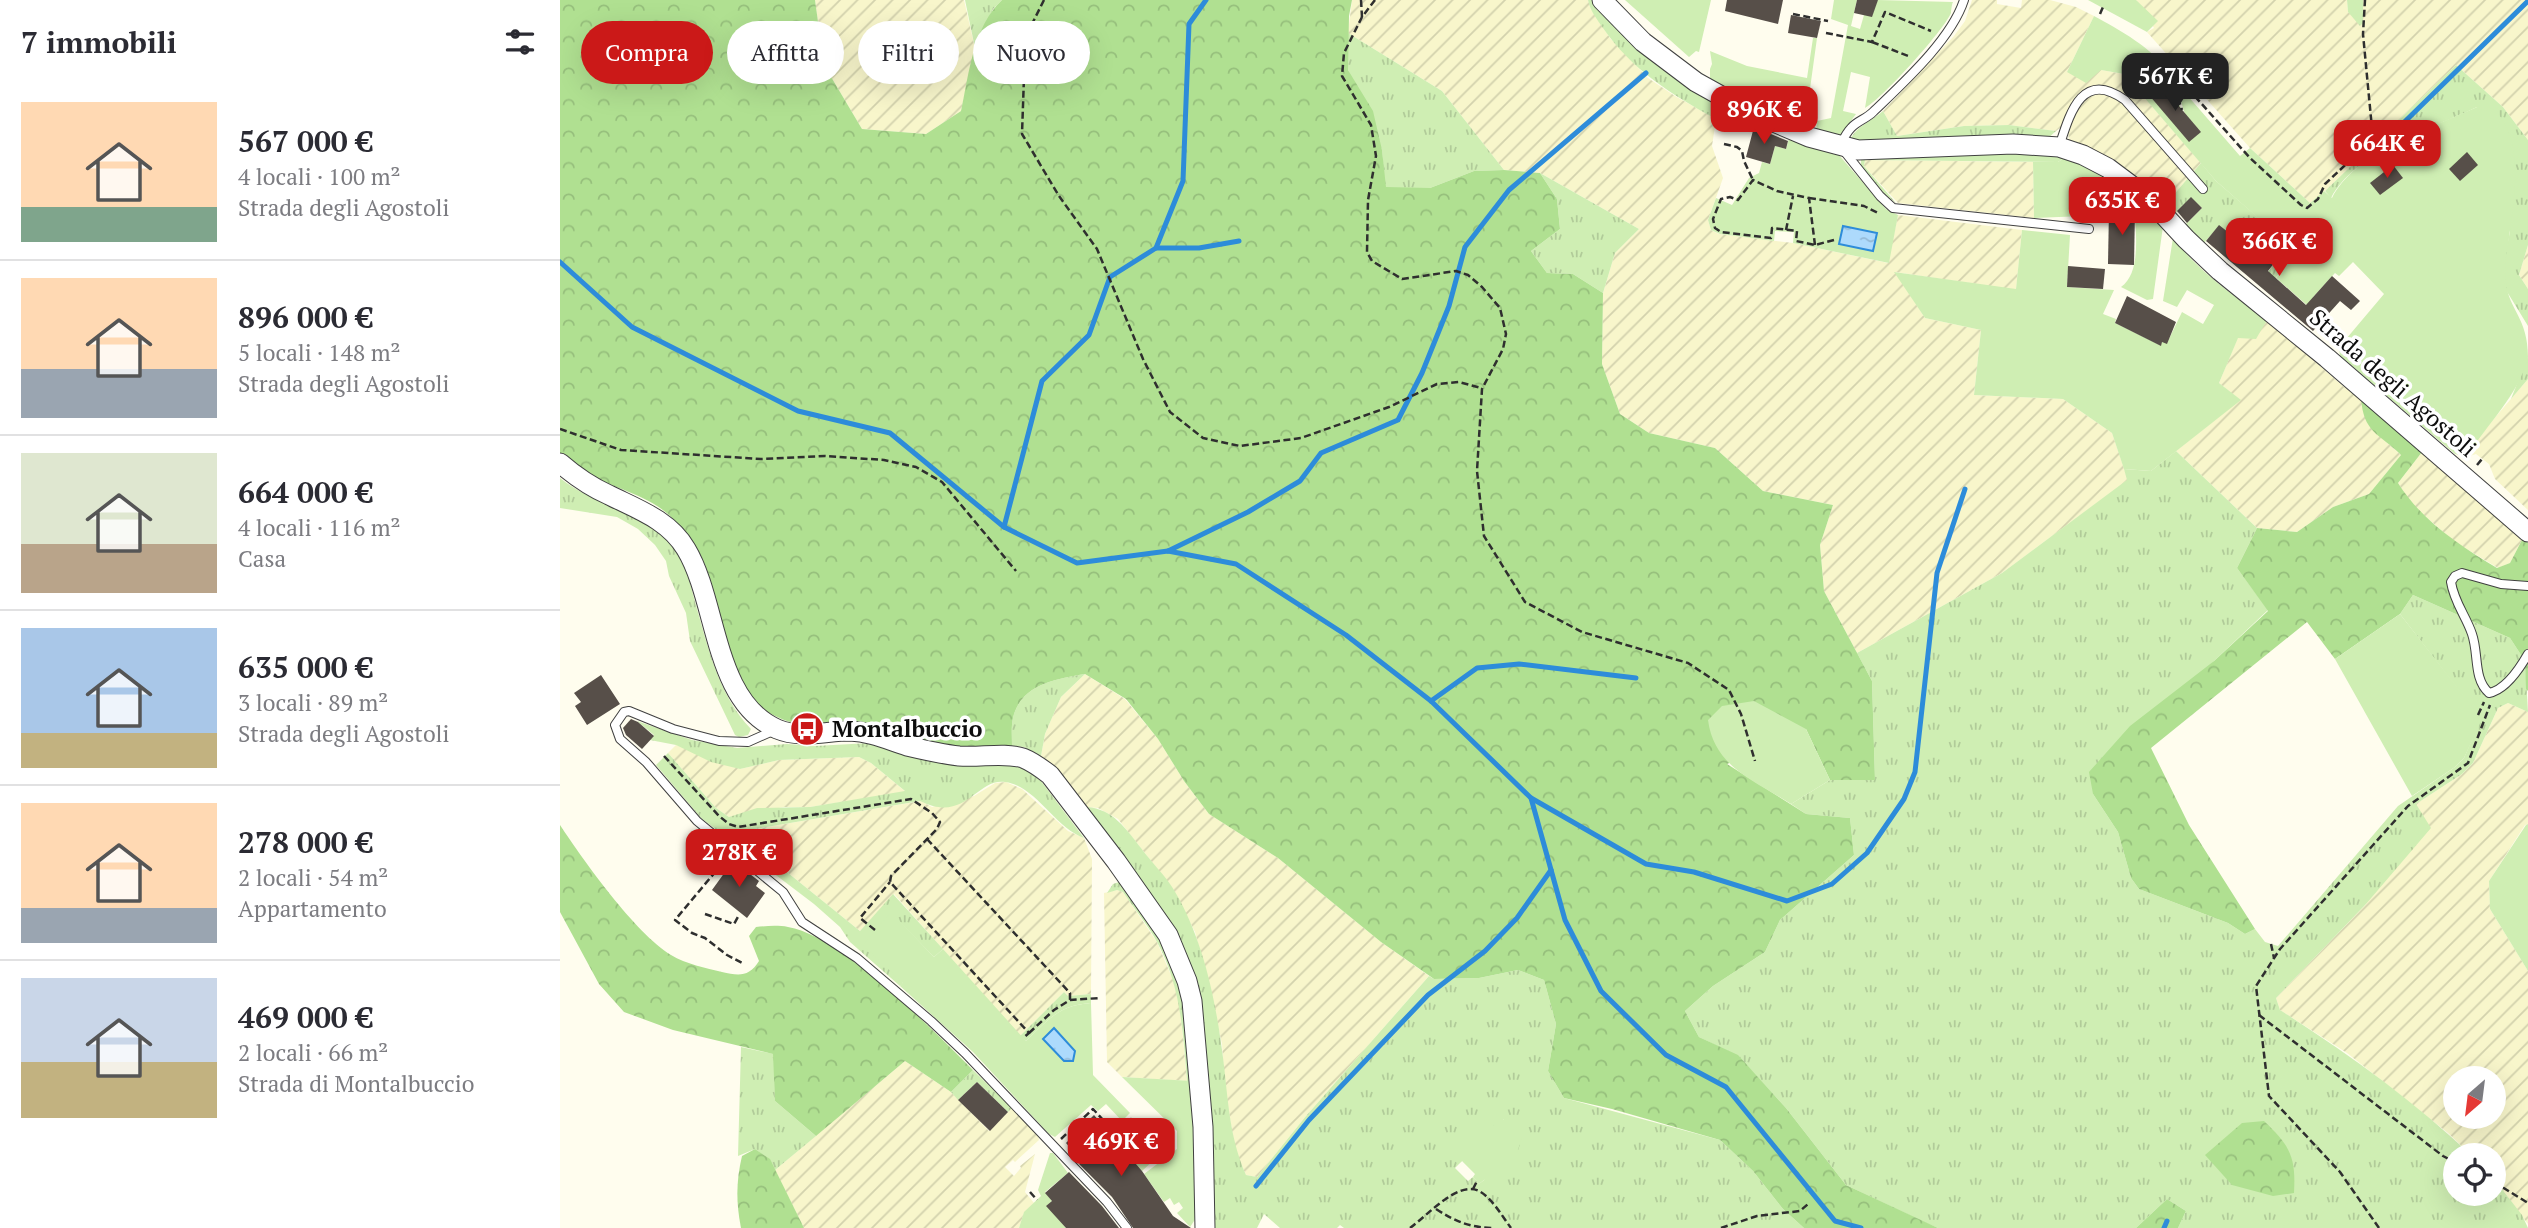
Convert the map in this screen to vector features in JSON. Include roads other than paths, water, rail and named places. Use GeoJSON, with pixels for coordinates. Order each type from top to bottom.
{"type":"FeatureCollection","features":[{"type":"Feature","properties":{"kind":"street","name":"Strada degli Agostoli"},"geometry":{"type":"LineString","coordinates":[[1602,0],[1643,42],[1707,89],[1774,124],[1858,150],[2012,145],[2059,147],[2083,155],[2130,182],[2220,271],[2275,314],[2528,532]]}},
{"type":"Feature","properties":{"kind":"street"},"geometry":{"type":"LineString","coordinates":[[560,463],[580,480],[639,508],[666,525],[685,546],[703,589],[733,685],[744,704],[756,716],[778,729],[801,734],[852,731],[879,735],[906,746],[961,756],[1022,758],[1050,775],[1168,934],[1181,962],[1190,991],[1193,1015],[1203,1126],[1205,1228]]}},
{"type":"Feature","properties":{"kind":"lane"},"geometry":{"type":"LineString","coordinates":[[1964,0],[1959,15],[1943,37],[1867,118],[1849,130],[1840,146],[1893,208],[2089,229]]}},
{"type":"Feature","properties":{"kind":"lane"},"geometry":{"type":"LineString","coordinates":[[2059,147],[2069,117],[2084,94],[2098,89],[2112,90],[2125,100],[2203,189]]}},
{"type":"Feature","properties":{"kind":"lane"},"geometry":{"type":"LineString","coordinates":[[2528,586],[2501,584],[2462,573],[2455,576],[2451,582],[2455,600],[2473,636],[2482,687],[2489,693],[2495,692],[2516,672],[2528,654]]}},
{"type":"Feature","properties":{"kind":"lane"},"geometry":{"type":"LineString","coordinates":[[778,729],[748,742],[736,743],[693,736],[629,710],[624,712],[615,725],[620,740],[640,756],[697,821],[783,892],[802,922],[857,958],[931,1021],[1055,1147],[1107,1202],[1127,1228]]}},
{"type":"Feature","properties":{"kind":"water"},"geometry":{"type":"Polygon","coordinates":[[[1843,226],[1877,233],[1873,251],[1839,244],[1843,226]]]}},
{"type":"Feature","properties":{"kind":"water"},"geometry":{"type":"Polygon","coordinates":[[[1054,1028],[1075,1051],[1073,1061],[1064,1061],[1043,1039],[1054,1028]]]}},
{"type":"Feature","properties":{"kind":"waterway"},"geometry":{"type":"LineString","coordinates":[[1004,527],[1042,381],[1089,335],[1110,277],[1156,248],[1183,181],[1189,24],[1206,0]]}},
{"type":"Feature","properties":{"kind":"waterway"},"geometry":{"type":"LineString","coordinates":[[2383,143],[2528,1]]}},
{"type":"Feature","properties":{"kind":"waterway"},"geometry":{"type":"LineString","coordinates":[[1168,551],[1248,512],[1300,481],[1321,453],[1398,420],[1422,373],[1449,306],[1465,247],[1509,190],[1646,73]]}},
{"type":"Feature","properties":{"kind":"waterway"},"geometry":{"type":"LineString","coordinates":[[1156,248],[1199,248],[1239,241]]}},
{"type":"Feature","properties":{"kind":"waterway"},"geometry":{"type":"LineString","coordinates":[[560,262],[632,327],[798,411],[890,433],[1004,527],[1077,563],[1168,551],[1236,564],[1346,635],[1431,701],[1531,798],[1565,920],[1601,991],[1666,1055],[1726,1087],[1835,1221],[1861,1228]]}},
{"type":"Feature","properties":{"kind":"waterway"},"geometry":{"type":"LineString","coordinates":[[1531,798],[1646,864],[1694,872],[1787,901],[1832,884],[1867,853],[1904,799],[1915,772],[1937,573],[1965,489]]}},
{"type":"Feature","properties":{"kind":"waterway"},"geometry":{"type":"LineString","coordinates":[[1431,701],[1477,668],[1519,664],[1636,678]]}},
{"type":"Feature","properties":{"kind":"waterway"},"geometry":{"type":"LineString","coordinates":[[1256,1186],[1309,1120],[1428,995],[1485,951],[1517,918],[1551,870]]}},
{"type":"Feature","properties":{"kind":"waterway"},"geometry":{"type":"LineString","coordinates":[[2164,1228],[2167,1221]]}},
{"type":"Feature","properties":{"kind":"place","name":"Montalbuccio"},"geometry":{"type":"Point","coordinates":[807,729]}}]}
